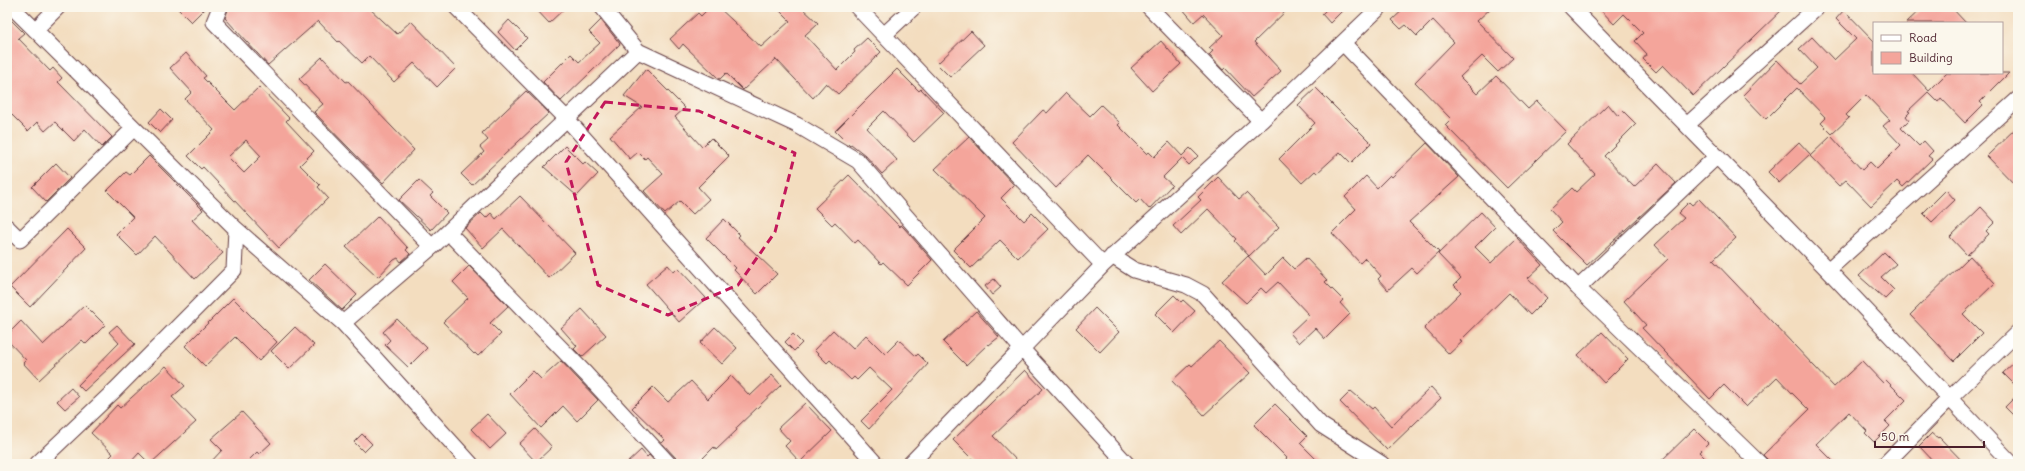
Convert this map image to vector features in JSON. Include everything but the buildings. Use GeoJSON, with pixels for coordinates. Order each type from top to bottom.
{"type":"FeatureCollection","features":[{"type":"Feature","properties":{"kind":"street"},"geometry":{"type":"LineString","coordinates":[[12,7],[236,229],[343,323],[471,464]]}},
{"type":"Feature","properties":{"kind":"street"},"geometry":{"type":"LineString","coordinates":[[35,30],[58,7]]}},
{"type":"Feature","properties":{"kind":"street"},"geometry":{"type":"LineString","coordinates":[[220,7],[214,22],[432,247]]}},
{"type":"Feature","properties":{"kind":"street"},"geometry":{"type":"LineString","coordinates":[[456,7],[566,118],[876,464]]}},
{"type":"Feature","properties":{"kind":"street"},"geometry":{"type":"LineString","coordinates":[[602,7],[638,51],[797,125],[858,161],[1021,348],[1127,464]]}},
{"type":"Feature","properties":{"kind":"street"},"geometry":{"type":"LineString","coordinates":[[857,7],[1108,260],[1134,270],[1186,285],[1203,294],[1321,425],[1382,464]]}},
{"type":"Feature","properties":{"kind":"street"},"geometry":{"type":"LineString","coordinates":[[884,35],[914,7]]}},
{"type":"Feature","properties":{"kind":"street"},"geometry":{"type":"LineString","coordinates":[[1149,7],[1261,121]]}},
{"type":"Feature","properties":{"kind":"street"},"geometry":{"type":"LineString","coordinates":[[910,464],[1108,260],[1261,121],[1380,7]]}},
{"type":"Feature","properties":{"kind":"street"},"geometry":{"type":"LineString","coordinates":[[1571,7],[1718,156],[2012,464]]}},
{"type":"Feature","properties":{"kind":"street"},"geometry":{"type":"LineString","coordinates":[[1687,125],[1812,9]]}},
{"type":"Feature","properties":{"kind":"street"},"geometry":{"type":"LineString","coordinates":[[1343,43],[1578,288],[1760,464]]}},
{"type":"Feature","properties":{"kind":"street"},"geometry":{"type":"LineString","coordinates":[[343,323],[432,247],[638,51]]}},
{"type":"Feature","properties":{"kind":"street"},"geometry":{"type":"LineString","coordinates":[[1828,270],[2018,99]]}},
{"type":"Feature","properties":{"kind":"street"},"geometry":{"type":"LineString","coordinates":[[7,227],[20,240],[134,128]]}},
{"type":"Feature","properties":{"kind":"street"},"geometry":{"type":"LineString","coordinates":[[1578,288],[1718,156]]}},
{"type":"Feature","properties":{"kind":"street"},"geometry":{"type":"LineString","coordinates":[[37,464],[115,390],[234,270],[236,229]]}},
{"type":"Feature","properties":{"kind":"street"},"geometry":{"type":"LineString","coordinates":[[448,232],[586,374],[669,464]]}},
{"type":"Feature","properties":{"kind":"street"},"geometry":{"type":"LineString","coordinates":[[1885,464],[2018,332]]}},
{"type":"Feature","properties":{"kind":"highlighted area"},"geometry":{"type":"Polygon","coordinates":[[[605,102],[699,111],[795,153],[775,232],[738,285],[668,315],[598,285],[566,162],[605,102]]]}}]}
